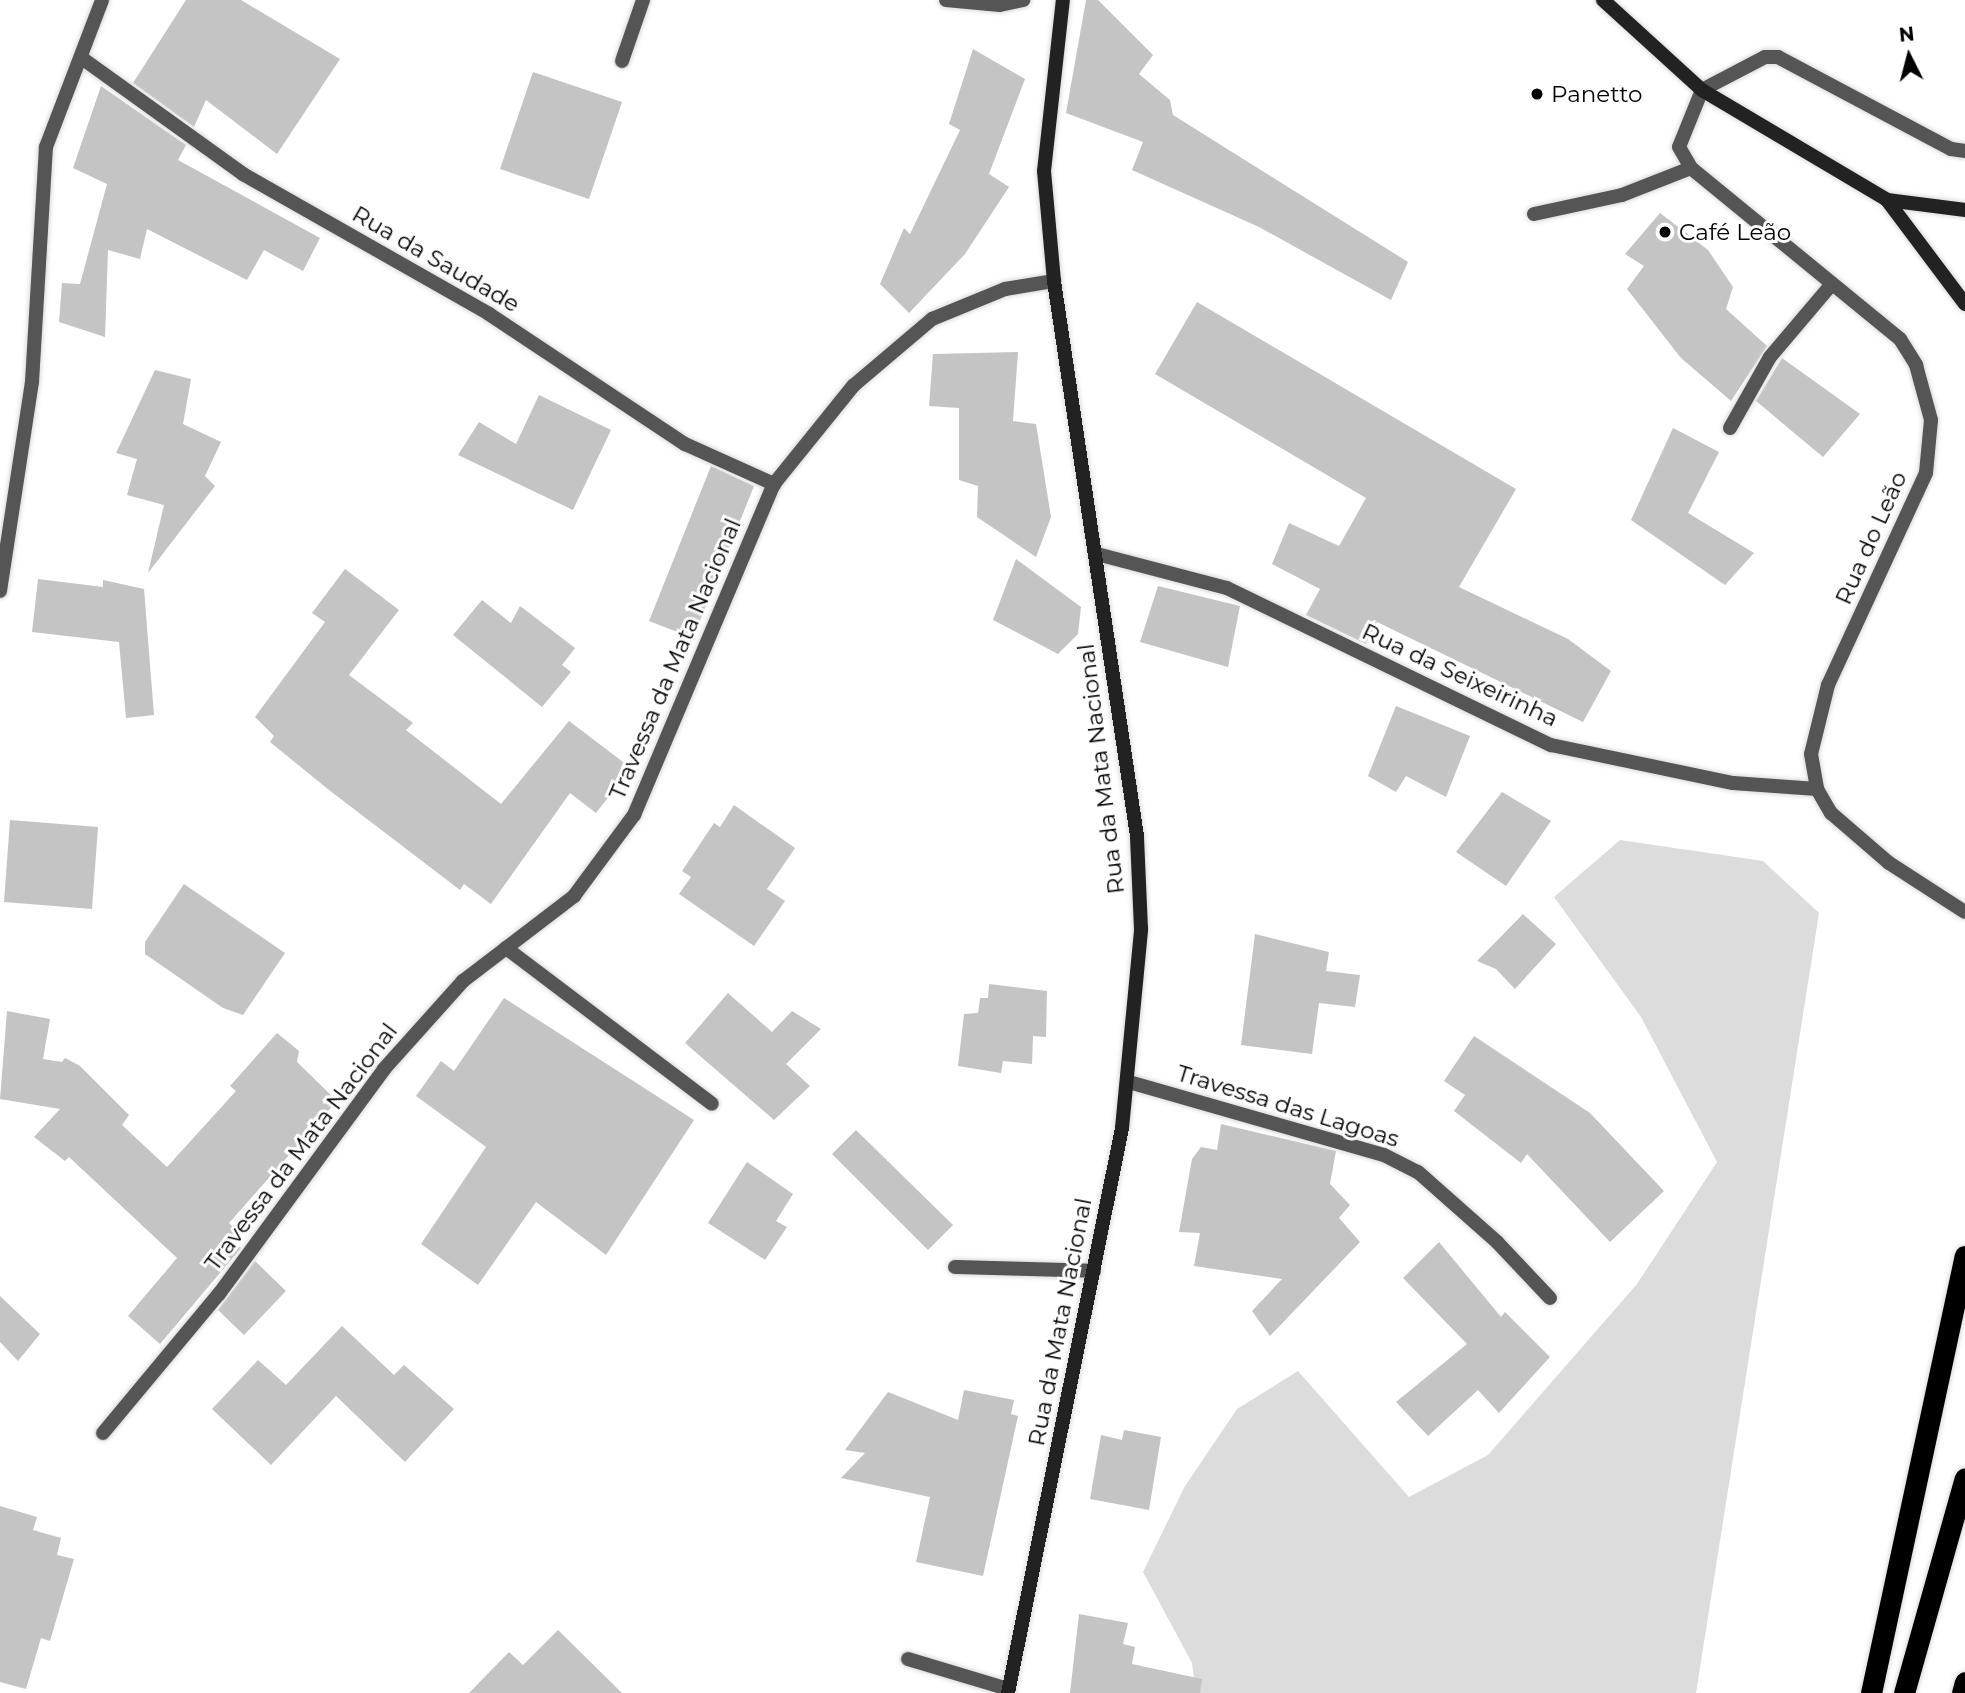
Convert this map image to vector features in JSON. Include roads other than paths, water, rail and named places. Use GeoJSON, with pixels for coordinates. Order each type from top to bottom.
{"type":"FeatureCollection","features":[{"type":"Feature","properties":{"kind":"highway"},"geometry":{"type":"LineString","coordinates":[[1871,1693],[1965,1256]]}},
{"type":"Feature","properties":{"kind":"highway"},"geometry":{"type":"LineString","coordinates":[[1904,1693],[1965,1478]]}},
{"type":"Feature","properties":{"kind":"highway"},"geometry":{"type":"LineString","coordinates":[[1962,1693],[1965,1682]]}},
{"type":"Feature","properties":{"kind":"street"},"geometry":{"type":"LineString","coordinates":[[0,590],[32,382],[46,147],[83,59],[102,0]]}},
{"type":"Feature","properties":{"kind":"street"},"geometry":{"type":"LineString","coordinates":[[622,61],[643,0]]}},
{"type":"Feature","properties":{"kind":"street"},"geometry":{"type":"LineString","coordinates":[[946,0],[1000,5],[1023,0]]}},
{"type":"Feature","properties":{"kind":"street","name":"Rua da Mata Nacional"},"geometry":{"type":"LineString","coordinates":[[1008,1691],[1094,1271],[1129,1082],[1138,1000],[1140,882],[1097,554],[1054,281],[1045,147],[1063,0]]}},
{"type":"Feature","properties":{"kind":"street"},"geometry":{"type":"LineString","coordinates":[[1604,0],[1702,90],[1887,200],[1965,304]]}},
{"type":"Feature","properties":{"kind":"street"},"geometry":{"type":"LineString","coordinates":[[1534,214],[1622,195],[1691,167],[1679,147],[1702,90],[1765,57],[1778,57],[1951,149],[1965,151]]}},
{"type":"Feature","properties":{"kind":"street","name":"Rua da Saudade"},"geometry":{"type":"LineString","coordinates":[[83,59],[243,174],[489,314],[685,444],[775,484]]}},
{"type":"Feature","properties":{"kind":"street","name":"Rua do Leão"},"geometry":{"type":"LineString","coordinates":[[1691,167],[1900,339],[1916,365],[1931,420],[1931,449],[1914,508],[1816,720],[1811,754],[1816,789],[1831,813],[1889,863],[1965,912]]}},
{"type":"Feature","properties":{"kind":"street"},"geometry":{"type":"LineString","coordinates":[[1887,200],[1965,211]]}},
{"type":"Feature","properties":{"kind":"street","name":"Travessa da Mata Nacional"},"geometry":{"type":"LineString","coordinates":[[103,1433],[219,1294],[384,1069],[463,981],[574,896],[634,815],[775,484],[853,386],[932,319],[1005,289],[1054,281]]}},
{"type":"Feature","properties":{"kind":"street"},"geometry":{"type":"LineString","coordinates":[[1730,428],[1770,357],[1832,284]]}},
{"type":"Feature","properties":{"kind":"street","name":"Rua da Seixeirinha"},"geometry":{"type":"LineString","coordinates":[[1097,554],[1227,588],[1551,745],[1733,783],[1816,789]]}},
{"type":"Feature","properties":{"kind":"street"},"geometry":{"type":"LineString","coordinates":[[506,948],[712,1104]]}},
{"type":"Feature","properties":{"kind":"street","name":"Travessa das Lagoas"},"geometry":{"type":"LineString","coordinates":[[1129,1082],[1384,1155],[1418,1172],[1497,1242],[1550,1298]]}},
{"type":"Feature","properties":{"kind":"street"},"geometry":{"type":"LineString","coordinates":[[955,1267],[1094,1271]]}},
{"type":"Feature","properties":{"kind":"street"},"geometry":{"type":"LineString","coordinates":[[908,1659],[1008,1691]]}},
{"type":"Feature","properties":{"kind":"place","name":"Panetto"},"geometry":{"type":"Point","coordinates":[1537,94]}},
{"type":"Feature","properties":{"kind":"place","name":"Café Leão"},"geometry":{"type":"Point","coordinates":[1665,232]}}]}
